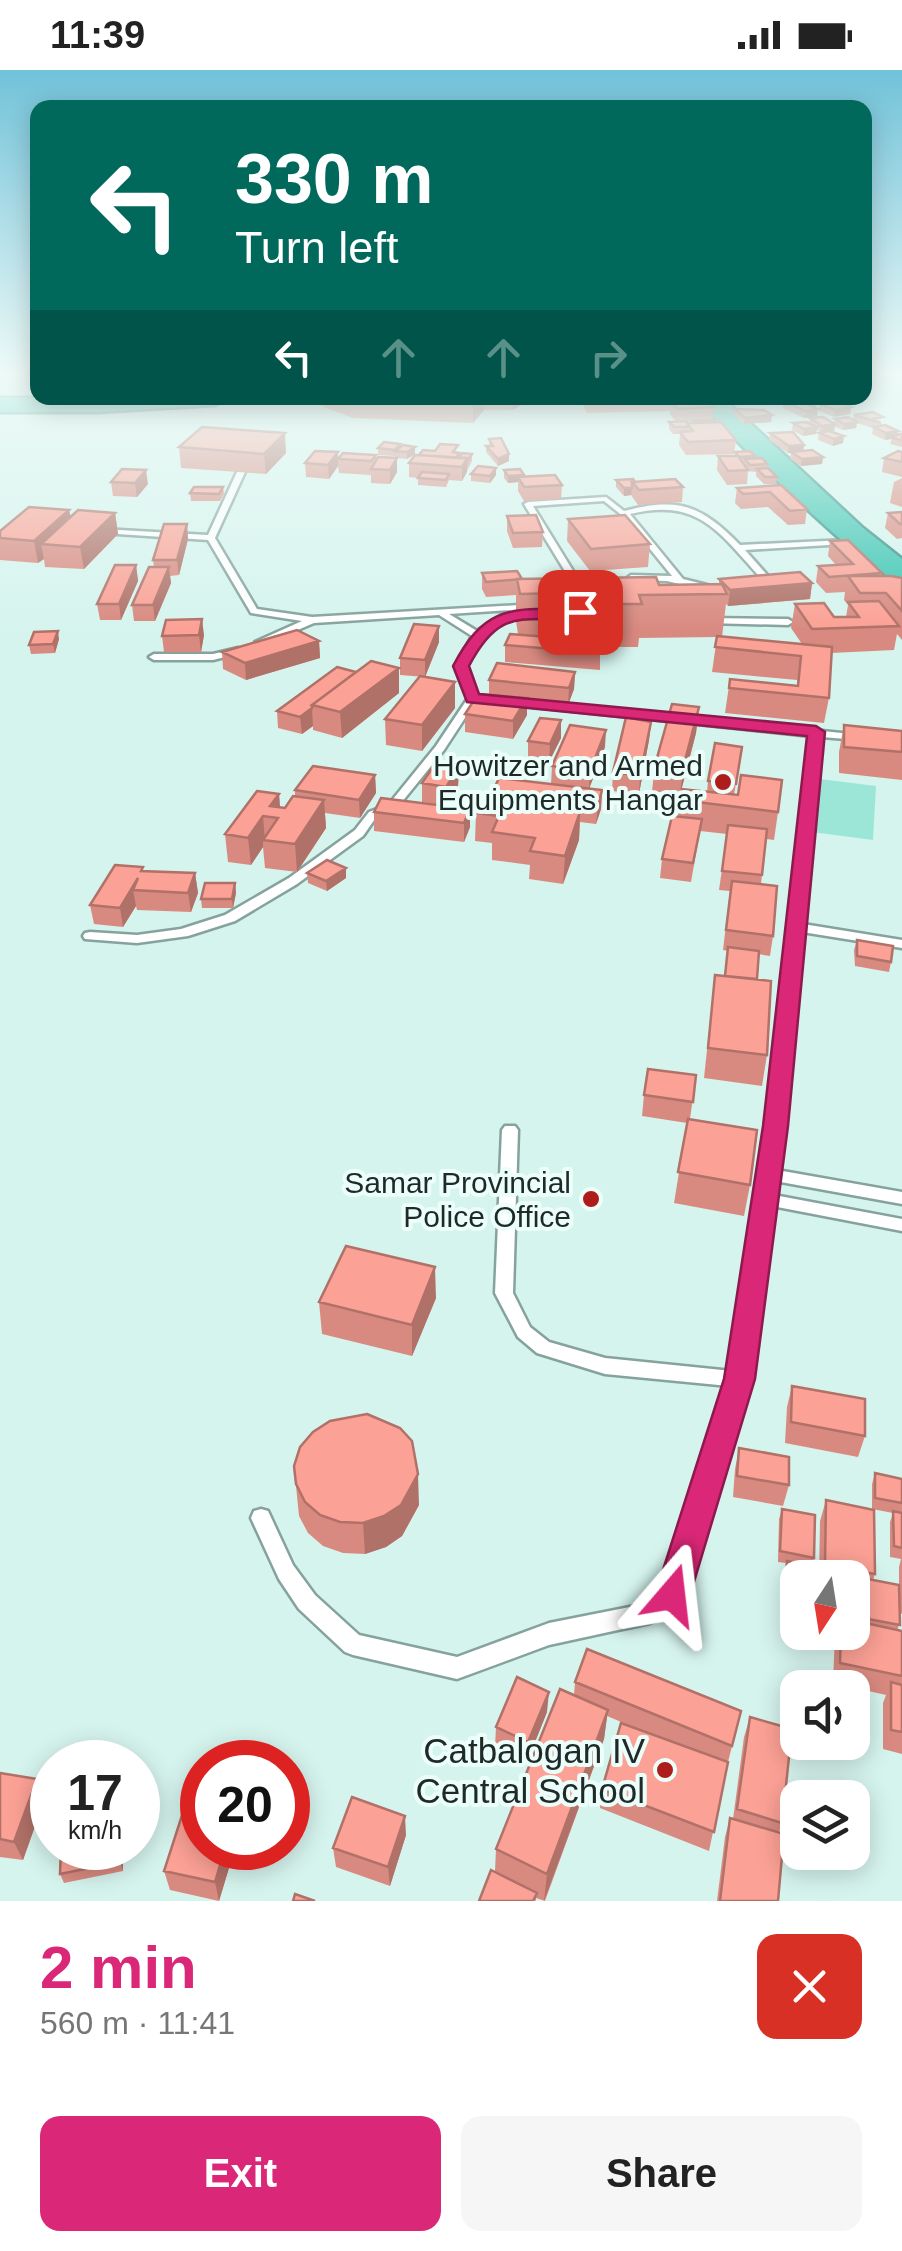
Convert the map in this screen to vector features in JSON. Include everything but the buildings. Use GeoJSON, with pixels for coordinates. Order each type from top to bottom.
{"type":"FeatureCollection","features":[{"type":"Feature","properties":{"kind":"highway"},"geometry":{"type":"LineString","coordinates":[[774,459],[856,538],[902,574]]}},
{"type":"Feature","properties":{"kind":"lane"},"geometry":{"type":"LineString","coordinates":[[212,538],[241,472]]}},
{"type":"Feature","properties":{"kind":"lane"},"geometry":{"type":"LineString","coordinates":[[594,579],[569,581],[528,504],[606,499],[679,580]]}},
{"type":"Feature","properties":{"kind":"lane"},"geometry":{"type":"LineString","coordinates":[[624,516],[630,510],[685,507],[703,514],[764,577],[762,584],[748,587]]}},
{"type":"Feature","properties":{"kind":"lane"},"geometry":{"type":"LineString","coordinates":[[88,530],[212,538]]}},
{"type":"Feature","properties":{"kind":"lane"},"geometry":{"type":"LineString","coordinates":[[212,538],[254,611],[312,620],[523,607]]}},
{"type":"Feature","properties":{"kind":"lane"},"geometry":{"type":"LineString","coordinates":[[734,544],[856,538]]}},
{"type":"Feature","properties":{"kind":"lane"},"geometry":{"type":"LineString","coordinates":[[613,578],[679,580],[711,588]]}},
{"type":"Feature","properties":{"kind":"lane"},"geometry":{"type":"LineString","coordinates":[[472,698],[461,666],[477,635],[542,596],[527,587]]}},
{"type":"Feature","properties":{"kind":"lane"},"geometry":{"type":"LineString","coordinates":[[442,614],[477,635]]}},
{"type":"Feature","properties":{"kind":"lane"},"geometry":{"type":"LineString","coordinates":[[510,614],[545,614]]}},
{"type":"Feature","properties":{"kind":"lane"},"geometry":{"type":"LineString","coordinates":[[154,658],[213,658],[249,648],[312,620]]}},
{"type":"Feature","properties":{"kind":"lane"},"geometry":{"type":"LineString","coordinates":[[698,620],[788,622]]}},
{"type":"Feature","properties":{"kind":"lane"},"geometry":{"type":"LineString","coordinates":[[472,698],[868,738]]}},
{"type":"Feature","properties":{"kind":"lane"},"geometry":{"type":"LineString","coordinates":[[90,936],[137,938],[183,932],[230,918],[294,881],[358,833],[374,814],[393,806],[440,748],[472,698]]}},
{"type":"Feature","properties":{"kind":"lane"},"geometry":{"type":"LineString","coordinates":[[261,1518],[286,1572],[307,1602],[353,1644],[457,1668],[549,1634],[650,1613],[672,1595],[740,1379],[768,1174],[816,732]]}},
{"type":"Feature","properties":{"kind":"lane"},"geometry":{"type":"LineString","coordinates":[[393,806],[412,808]]}},
{"type":"Feature","properties":{"kind":"lane"},"geometry":{"type":"LineString","coordinates":[[796,926],[902,944]]}},
{"type":"Feature","properties":{"kind":"lane"},"geometry":{"type":"LineString","coordinates":[[510,1130],[504,1293],[524,1332],[543,1348],[605,1366],[740,1379]]}},
{"type":"Feature","properties":{"kind":"lane"},"geometry":{"type":"LineString","coordinates":[[768,1174],[902,1198]]}},
{"type":"Feature","properties":{"kind":"lane"},"geometry":{"type":"LineString","coordinates":[[765,1199],[902,1225]]}},
{"type":"Feature","properties":{"kind":"green space"},"geometry":{"type":"Polygon","coordinates":[[[812,778],[876,786],[873,840],[804,831],[812,778]]]}},
{"type":"Feature","properties":{"kind":"place","name":"Howitzer and Armed Equipments Hangar"},"geometry":{"type":"Point","coordinates":[723,782]}},
{"type":"Feature","properties":{"kind":"place","name":"Samar Provincial Police Office"},"geometry":{"type":"Point","coordinates":[591,1199]}},
{"type":"Feature","properties":{"kind":"place","name":"Catbalogan IV Central School"},"geometry":{"type":"Point","coordinates":[665,1770]}},
{"type":"Feature","properties":{"kind":"route"},"geometry":{"type":"LineString","coordinates":[[580,612],[510,614],[477,635],[461,666],[472,698],[816,732],[776,1126],[740,1379],[672,1595]]}}]}
